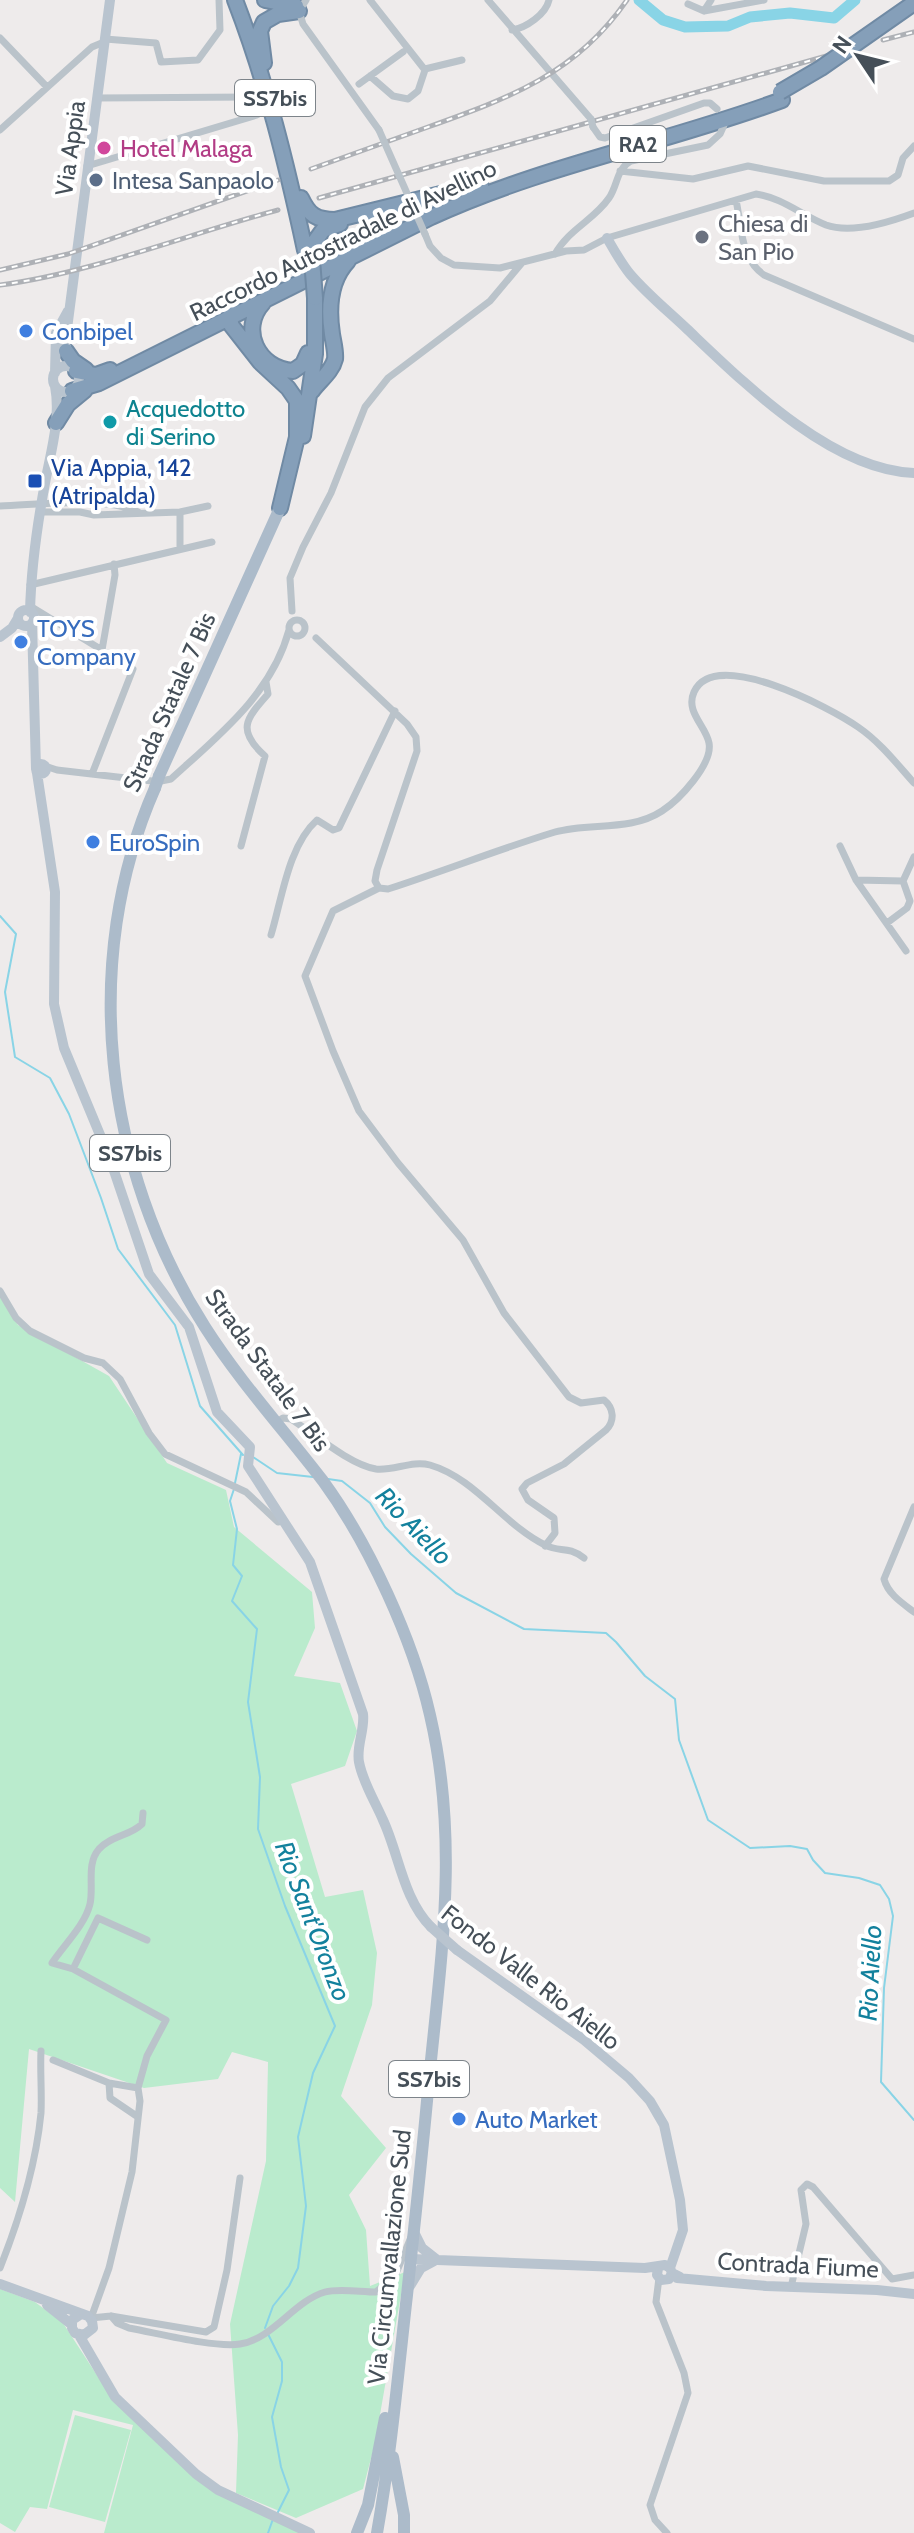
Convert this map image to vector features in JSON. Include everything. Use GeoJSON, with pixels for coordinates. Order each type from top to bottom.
{"type":"FeatureCollection","features":[{"type":"Feature","properties":{"kind":"highway","name":"SS7bis"},"geometry":{"type":"LineString","coordinates":[[235,0],[263,84],[308,248]]}},
{"type":"Feature","properties":{"kind":"highway","name":"SS7bis"},"geometry":{"type":"LineString","coordinates":[[243,0],[264,63],[301,198],[312,299],[312,391],[280,508]]}},
{"type":"Feature","properties":{"kind":"highway"},"geometry":{"type":"LineString","coordinates":[[265,0],[302,10]]}},
{"type":"Feature","properties":{"kind":"highway","name":"Raccordo Autostradale di Avellino"},"geometry":{"type":"LineString","coordinates":[[110,369],[290,277],[481,186],[547,163],[781,96],[914,3]]}},
{"type":"Feature","properties":{"kind":"highway"},"geometry":{"type":"LineString","coordinates":[[264,63],[261,28],[267,19],[302,10]]}},
{"type":"Feature","properties":{"kind":"highway","name":"Raccordo Autostradale di Avellino"},"geometry":{"type":"LineString","coordinates":[[94,385],[442,212],[514,182],[781,96],[825,75],[914,11]]}},
{"type":"Feature","properties":{"kind":"highway"},"geometry":{"type":"LineString","coordinates":[[301,198],[313,216],[335,220],[481,186]]}},
{"type":"Feature","properties":{"kind":"highway"},"geometry":{"type":"LineString","coordinates":[[308,248],[316,236],[331,226],[386,213],[391,221],[382,233]]}},
{"type":"Feature","properties":{"kind":"highway"},"geometry":{"type":"LineString","coordinates":[[312,391],[335,358],[331,292],[342,267],[354,256]]}},
{"type":"Feature","properties":{"kind":"highway"},"geometry":{"type":"LineString","coordinates":[[290,277],[232,310],[230,318],[231,325],[266,369],[295,395],[300,438]]}},
{"type":"Feature","properties":{"kind":"highway"},"geometry":{"type":"LineString","coordinates":[[311,278],[326,281],[331,292]]}},
{"type":"Feature","properties":{"kind":"highway"},"geometry":{"type":"LineString","coordinates":[[266,299],[256,311],[251,324],[260,354],[275,367],[289,371],[299,368],[312,357],[324,367],[330,362],[334,351]]}},
{"type":"Feature","properties":{"kind":"highway"},"geometry":{"type":"LineString","coordinates":[[206,330],[229,332],[240,337]]}},
{"type":"Feature","properties":{"kind":"highway"},"geometry":{"type":"LineString","coordinates":[[66,351],[86,370],[110,369]]}},
{"type":"Feature","properties":{"kind":"highway","name":"SS7bis"},"geometry":{"type":"LineString","coordinates":[[300,438],[312,357]]}},
{"type":"Feature","properties":{"kind":"highway"},"geometry":{"type":"LineString","coordinates":[[76,370],[96,375],[110,369]]}},
{"type":"Feature","properties":{"kind":"highway"},"geometry":{"type":"LineString","coordinates":[[71,392],[94,385]]}},
{"type":"Feature","properties":{"kind":"highway"},"geometry":{"type":"LineString","coordinates":[[56,417],[94,385]]}},
{"type":"Feature","properties":{"kind":"main road","name":"Strada Statale 7 Bis"},"geometry":{"type":"LineString","coordinates":[[280,508],[156,781],[132,846],[115,925],[110,1019],[119,1110],[144,1204],[164,1256],[206,1328],[320,1479]]}},
{"type":"Feature","properties":{"kind":"main road","name":"Via Circumvallazione Sud"},"geometry":{"type":"LineString","coordinates":[[320,1479],[374,1566],[416,1665],[440,1763],[447,1831],[447,1903],[414,2232],[377,2533]]}},
{"type":"Feature","properties":{"kind":"main road"},"geometry":{"type":"LineString","coordinates":[[360,2533],[400,2357]]}},
{"type":"Feature","properties":{"kind":"main road"},"geometry":{"type":"LineString","coordinates":[[391,2435],[404,2533]]}},
{"type":"Feature","properties":{"kind":"street","name":"Via Appia"},"geometry":{"type":"LineString","coordinates":[[66,351],[110,0]]}},
{"type":"Feature","properties":{"kind":"street"},"geometry":{"type":"LineString","coordinates":[[0,130],[92,47],[105,41],[156,43],[161,62],[198,60],[220,30],[219,0]]}},
{"type":"Feature","properties":{"kind":"street"},"geometry":{"type":"LineString","coordinates":[[370,0],[425,69]]}},
{"type":"Feature","properties":{"kind":"street"},"geometry":{"type":"LineString","coordinates":[[488,0],[592,123],[600,137],[605,138],[704,103],[710,103],[717,109]]}},
{"type":"Feature","properties":{"kind":"street"},"geometry":{"type":"LineString","coordinates":[[512,30],[526,25],[547,7],[549,0]]}},
{"type":"Feature","properties":{"kind":"street"},"geometry":{"type":"LineString","coordinates":[[704,11],[711,0]]}},
{"type":"Feature","properties":{"kind":"street"},"geometry":{"type":"LineString","coordinates":[[687,1],[704,11],[764,0]]}},
{"type":"Feature","properties":{"kind":"street"},"geometry":{"type":"LineString","coordinates":[[302,10],[379,130],[430,246],[441,258],[454,265],[500,268],[566,251],[584,250],[607,238],[756,194],[774,197],[827,225],[840,228],[888,224],[914,213]]}},
{"type":"Feature","properties":{"kind":"street"},"geometry":{"type":"LineString","coordinates":[[0,38],[47,87]]}},
{"type":"Feature","properties":{"kind":"street"},"geometry":{"type":"LineString","coordinates":[[359,84],[403,52]]}},
{"type":"Feature","properties":{"kind":"street"},"geometry":{"type":"LineString","coordinates":[[425,69],[462,60]]}},
{"type":"Feature","properties":{"kind":"street"},"geometry":{"type":"LineString","coordinates":[[370,76],[393,96],[408,99],[418,91],[425,69]]}},
{"type":"Feature","properties":{"kind":"street"},"geometry":{"type":"LineString","coordinates":[[97,98],[252,97]]}},
{"type":"Feature","properties":{"kind":"street"},"geometry":{"type":"LineString","coordinates":[[87,166],[257,115]]}},
{"type":"Feature","properties":{"kind":"street"},"geometry":{"type":"LineString","coordinates":[[555,254],[567,234],[607,200],[620,171],[631,161],[708,145],[720,134],[724,125]]}},
{"type":"Feature","properties":{"kind":"street"},"geometry":{"type":"LineString","coordinates":[[620,171],[693,179],[748,166],[824,181],[889,181],[898,175],[903,158],[914,146]]}},
{"type":"Feature","properties":{"kind":"street"},"geometry":{"type":"LineString","coordinates":[[736,200],[746,255],[753,267],[764,275],[914,339]]}},
{"type":"Feature","properties":{"kind":"street"},"geometry":{"type":"LineString","coordinates":[[607,238],[629,273],[776,411],[821,440],[868,464],[914,473]]}},
{"type":"Feature","properties":{"kind":"street"},"geometry":{"type":"LineString","coordinates":[[285,647],[292,611],[290,578],[331,493],[365,407],[388,378],[490,301],[521,264]]}},
{"type":"Feature","properties":{"kind":"street","name":"Via Appia"},"geometry":{"type":"LineString","coordinates":[[72,302],[56,333],[56,417],[26,615],[41,787],[55,892],[54,1004],[64,1048],[114,1171],[149,1274],[189,1327],[217,1412],[250,1447],[249,1461]]}},
{"type":"Feature","properties":{"kind":"street"},"geometry":{"type":"LineString","coordinates":[[66,351],[76,370]]}},
{"type":"Feature","properties":{"kind":"street"},"geometry":{"type":"LineString","coordinates":[[55,373],[62,367],[76,370]]}},
{"type":"Feature","properties":{"kind":"street","name":"Via Appia"},"geometry":{"type":"LineString","coordinates":[[56,417],[79,382],[76,370]]}},
{"type":"Feature","properties":{"kind":"street"},"geometry":{"type":"LineString","coordinates":[[55,386],[64,392],[71,392]]}},
{"type":"Feature","properties":{"kind":"street"},"geometry":{"type":"LineString","coordinates":[[0,506],[40,509],[127,507],[140,513],[180,512],[208,506]]}},
{"type":"Feature","properties":{"kind":"street"},"geometry":{"type":"LineString","coordinates":[[180,512],[180,548]]}},
{"type":"Feature","properties":{"kind":"street"},"geometry":{"type":"LineString","coordinates":[[0,637],[26,615],[114,564],[212,542]]}},
{"type":"Feature","properties":{"kind":"street"},"geometry":{"type":"LineString","coordinates":[[102,650],[115,575],[114,564]]}},
{"type":"Feature","properties":{"kind":"street"},"geometry":{"type":"LineString","coordinates":[[292,611],[301,629]]}},
{"type":"Feature","properties":{"kind":"street"},"geometry":{"type":"LineString","coordinates":[[26,615],[102,650],[133,669],[92,774]]}},
{"type":"Feature","properties":{"kind":"street"},"geometry":{"type":"LineString","coordinates":[[290,627],[301,629],[316,638],[395,711],[416,737],[417,751],[377,870],[375,881],[379,888]]}},
{"type":"Feature","properties":{"kind":"street"},"geometry":{"type":"LineString","coordinates":[[290,627],[301,629]]}},
{"type":"Feature","properties":{"kind":"street"},"geometry":{"type":"LineString","coordinates":[[40,768],[156,781],[171,779],[233,722],[266,682],[285,647],[301,629]]}},
{"type":"Feature","properties":{"kind":"street"},"geometry":{"type":"LineString","coordinates":[[545,1546],[555,1533],[554,1518],[528,1500],[522,1489],[527,1483],[564,1464],[606,1430],[612,1424],[613,1416],[604,1400],[581,1403],[569,1397],[504,1313],[463,1240],[359,1111],[305,976],[333,911],[379,888],[388,889],[559,831],[637,821],[662,811],[687,789],[706,762],[708,740],[694,713],[692,702],[694,692],[702,681],[714,676],[727,675],[793,691],[817,703],[861,728],[914,783]]}},
{"type":"Feature","properties":{"kind":"street"},"geometry":{"type":"LineString","coordinates":[[241,846],[265,756],[250,743],[246,725],[249,716],[268,694],[266,682]]}},
{"type":"Feature","properties":{"kind":"street"},"geometry":{"type":"LineString","coordinates":[[271,935],[301,841],[317,820],[333,830],[339,828],[395,711]]}},
{"type":"Feature","properties":{"kind":"street"},"geometry":{"type":"LineString","coordinates":[[840,846],[856,880],[906,951]]}},
{"type":"Feature","properties":{"kind":"street"},"geometry":{"type":"LineString","coordinates":[[887,923],[907,908],[910,901],[903,881],[914,857]]}},
{"type":"Feature","properties":{"kind":"street"},"geometry":{"type":"LineString","coordinates":[[856,880],[903,881]]}},
{"type":"Feature","properties":{"kind":"street"},"geometry":{"type":"LineString","coordinates":[[0,1291],[16,1318],[30,1331],[84,1358],[103,1363],[120,1379],[149,1433],[165,1454],[246,1492],[278,1522],[282,1521]]}},
{"type":"Feature","properties":{"kind":"street"},"geometry":{"type":"LineString","coordinates":[[275,1423],[283,1418],[291,1419],[354,1460],[376,1469],[420,1463],[433,1466],[465,1485],[517,1528],[545,1546],[573,1550],[584,1558]]}},
{"type":"Feature","properties":{"kind":"street","name":"Fondo Valle Rio Aiello"},"geometry":{"type":"LineString","coordinates":[[249,1461],[248,1466],[310,1562],[363,1714],[365,1727],[358,1760],[420,1916],[457,1950],[584,2040],[629,2078],[650,2101],[664,2125],[683,2230],[665,2275]]}},
{"type":"Feature","properties":{"kind":"street"},"geometry":{"type":"LineString","coordinates":[[914,1507],[884,1579],[885,1585],[897,1599],[914,1612]]}},
{"type":"Feature","properties":{"kind":"street"},"geometry":{"type":"LineString","coordinates":[[86,2316],[109,2268],[132,2172],[140,2101],[138,2088],[147,2056],[166,2020],[73,1969],[52,1963],[90,1904],[93,1859],[116,1835],[138,1828],[142,1824],[143,1813]]}},
{"type":"Feature","properties":{"kind":"street"},"geometry":{"type":"LineString","coordinates":[[73,1969],[98,1918],[147,1940]]}},
{"type":"Feature","properties":{"kind":"street"},"geometry":{"type":"LineString","coordinates":[[0,2268],[26,2186],[37,2134],[41,2110],[41,2051]]}},
{"type":"Feature","properties":{"kind":"street"},"geometry":{"type":"LineString","coordinates":[[53,2060],[109,2083],[138,2088]]}},
{"type":"Feature","properties":{"kind":"street"},"geometry":{"type":"LineString","coordinates":[[109,2083],[110,2098],[138,2117]]}},
{"type":"Feature","properties":{"kind":"street"},"geometry":{"type":"LineString","coordinates":[[71,2324],[74,2317],[111,2316],[206,2332],[214,2327],[227,2270],[240,2178]]}},
{"type":"Feature","properties":{"kind":"street"},"geometry":{"type":"LineString","coordinates":[[791,2287],[806,2224],[800,2199],[801,2190],[807,2184],[813,2187],[892,2279],[914,2275]]}},
{"type":"Feature","properties":{"kind":"street"},"geometry":{"type":"LineString","coordinates":[[407,2291],[421,2268],[437,2260],[422,2248],[414,2232]]}},
{"type":"Feature","properties":{"kind":"street"},"geometry":{"type":"LineString","coordinates":[[111,2316],[117,2323],[129,2328],[241,2344],[261,2336],[326,2291],[376,2292],[395,2276],[414,2232]]}},
{"type":"Feature","properties":{"kind":"street","name":"Contrada Fiume"},"geometry":{"type":"LineString","coordinates":[[411,2259],[645,2268],[665,2275],[914,2294]]}},
{"type":"Feature","properties":{"kind":"street"},"geometry":{"type":"LineString","coordinates":[[665,2275],[656,2302],[684,2373],[688,2393],[650,2505],[655,2520],[667,2533]]}},
{"type":"Feature","properties":{"kind":"street"},"geometry":{"type":"LineString","coordinates":[[0,2284],[86,2316],[93,2324],[91,2331],[103,2374],[115,2397],[196,2474],[218,2490],[310,2533]]}},
{"type":"Feature","properties":{"kind":"street"},"geometry":{"type":"LineString","coordinates":[[39,2298],[71,2324],[103,2374]]}},
{"type":"Feature","properties":{"kind":"street"},"geometry":{"type":"LineString","coordinates":[[79,2335],[91,2331]]}},
{"type":"Feature","properties":{"kind":"green space"},"geometry":{"type":"Polygon","coordinates":[[[0,1297],[18,1325],[109,1376],[167,1463],[226,1490],[234,1527],[312,1592],[315,1628],[294,1676],[340,1683],[357,1731],[345,1766],[291,1784],[325,1897],[363,1890],[377,1953],[372,2005],[341,2096],[386,2148],[349,2195],[366,2230],[370,2286],[405,2272],[375,2443],[363,2489],[296,2518],[236,2493],[238,2435],[230,2324],[266,2161],[268,2062],[232,2052],[218,2079],[144,2088],[29,2049],[15,2202],[0,2188],[0,1297]]]}},
{"type":"Feature","properties":{"kind":"green space"},"geometry":{"type":"Polygon","coordinates":[[[0,2289],[35,2302],[63,2323],[102,2383],[208,2488],[302,2533],[104,2533],[133,2425],[73,2410],[47,2509],[30,2507],[15,2532],[0,2523],[0,2289]]]}},
{"type":"Feature","properties":{"kind":"green space"},"geometry":{"type":"Polygon","coordinates":[[[75,2415],[131,2430],[105,2522],[49,2507],[75,2415]]]}},
{"type":"Feature","properties":{"kind":"waterway"},"geometry":{"type":"LineString","coordinates":[[639,0],[663,20],[685,27],[728,26],[750,17],[790,13],[834,18],[855,0]]}},
{"type":"Feature","properties":{"kind":"waterway","name":"Rio Aiello"},"geometry":{"type":"LineString","coordinates":[[0,916],[16,934],[5,992],[15,1057],[50,1078],[69,1114],[118,1249],[175,1325],[200,1406],[243,1455]]}},
{"type":"Feature","properties":{"kind":"waterway","name":"Rio Sant'Oronzo"},"geometry":{"type":"LineString","coordinates":[[235,1483],[241,1454]]}},
{"type":"Feature","properties":{"kind":"waterway","name":"Rio Aiello"},"geometry":{"type":"LineString","coordinates":[[253,1457],[277,1473],[313,1477]]}},
{"type":"Feature","properties":{"kind":"waterway","name":"Rio Aiello"},"geometry":{"type":"LineString","coordinates":[[328,1479],[342,1481],[370,1503],[385,1527],[456,1593],[524,1629],[606,1633],[645,1676],[675,1699],[679,1740],[708,1820],[750,1848],[790,1846],[807,1849],[825,1873],[880,1885],[889,1899],[893,1916],[884,1988],[881,2082],[914,2120]]}},
{"type":"Feature","properties":{"kind":"waterway","name":"Rio Sant'Oronzo"},"geometry":{"type":"LineString","coordinates":[[234,1489],[230,1501],[237,1529],[233,1565],[242,1576],[232,1601],[257,1629],[248,1702],[260,1777],[258,1829],[285,1906],[335,2026],[313,2073],[298,2137],[306,2206],[298,2268],[273,2306],[265,2328]]}},
{"type":"Feature","properties":{"kind":"waterway","name":"Rio Sant'Oronzo"},"geometry":{"type":"LineString","coordinates":[[268,2334],[282,2362],[282,2381],[272,2417],[281,2467],[289,2490],[277,2514]]}},
{"type":"Feature","properties":{"kind":"waterway","name":"Rio Sant'Oronzo"},"geometry":{"type":"LineString","coordinates":[[268,2533],[273,2519]]}},
{"type":"Feature","properties":{"kind":"railway"},"geometry":{"type":"LineString","coordinates":[[311,169],[513,94],[563,65],[586,47],[627,0]]}},
{"type":"Feature","properties":{"kind":"railway"},"geometry":{"type":"LineString","coordinates":[[883,40],[914,32]]}},
{"type":"Feature","properties":{"kind":"railway"},"geometry":{"type":"LineString","coordinates":[[319,198],[830,55]]}},
{"type":"Feature","properties":{"kind":"railway"},"geometry":{"type":"LineString","coordinates":[[0,270],[68,254],[278,180]]}},
{"type":"Feature","properties":{"kind":"railway"},"geometry":{"type":"LineString","coordinates":[[0,285],[69,272],[278,210]]}},
{"type":"Feature","properties":{"kind":"place","name":"Hotel Malaga"},"geometry":{"type":"Point","coordinates":[104,148]}},
{"type":"Feature","properties":{"kind":"place","name":"Intesa Sanpaolo"},"geometry":{"type":"Point","coordinates":[96,180]}},
{"type":"Feature","properties":{"kind":"place","name":"Chiesa di San Pio"},"geometry":{"type":"Point","coordinates":[702,237]}},
{"type":"Feature","properties":{"kind":"place","name":"Conbipel"},"geometry":{"type":"Point","coordinates":[26,331]}},
{"type":"Feature","properties":{"kind":"place","name":"Acquedotto di Serino"},"geometry":{"type":"Point","coordinates":[110,422]}},
{"type":"Feature","properties":{"kind":"place","name":"Via Appia, 142 (Atripalda)"},"geometry":{"type":"Point","coordinates":[35,481]}},
{"type":"Feature","properties":{"kind":"place","name":"TOYS Company"},"geometry":{"type":"Point","coordinates":[21,642]}},
{"type":"Feature","properties":{"kind":"place","name":"EuroSpin"},"geometry":{"type":"Point","coordinates":[93,842]}},
{"type":"Feature","properties":{"kind":"place","name":"Auto Market"},"geometry":{"type":"Point","coordinates":[459,2119]}}]}
